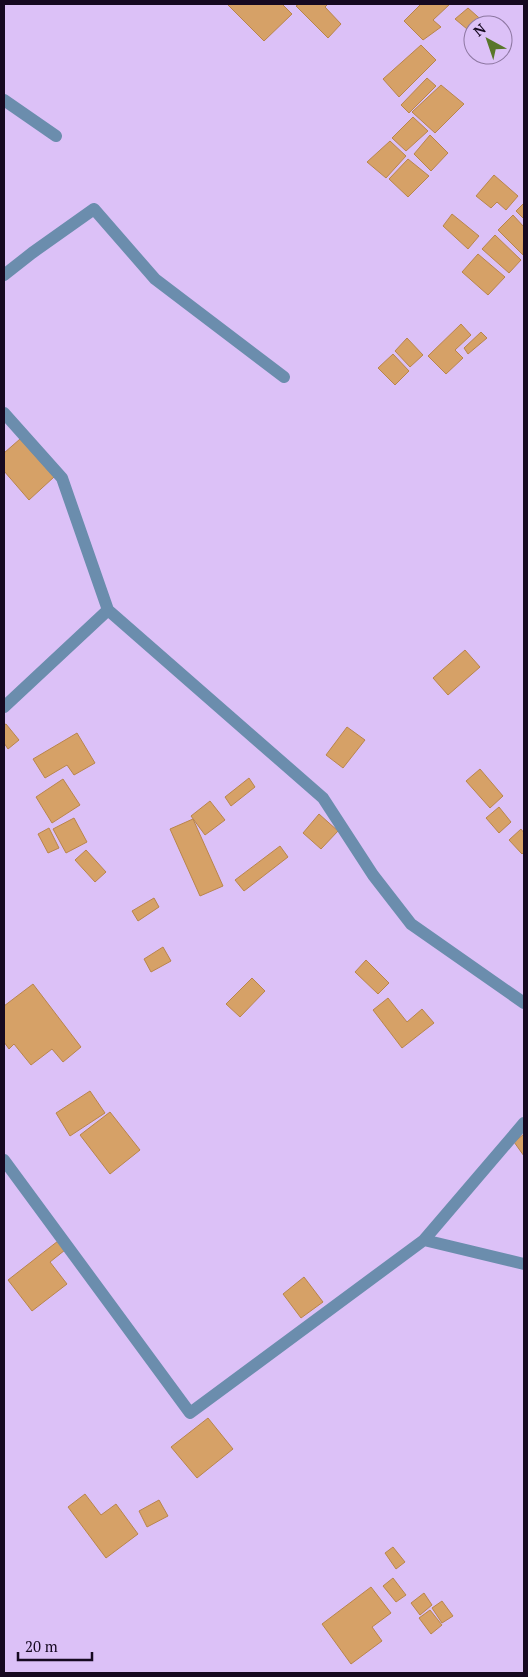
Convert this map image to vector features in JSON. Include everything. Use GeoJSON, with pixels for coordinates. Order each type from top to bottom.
{"type":"FeatureCollection","features":[{"type":"Feature","properties":{"kind":"street"},"geometry":{"type":"LineString","coordinates":[[4,100],[56,136]]}},
{"type":"Feature","properties":{"kind":"street"},"geometry":{"type":"LineString","coordinates":[[4,275],[94,209],[155,279],[284,377]]}},
{"type":"Feature","properties":{"kind":"street"},"geometry":{"type":"LineString","coordinates":[[4,412],[62,478],[108,610],[323,798],[373,876],[411,924],[524,1003]]}},
{"type":"Feature","properties":{"kind":"street"},"geometry":{"type":"LineString","coordinates":[[4,707],[108,610]]}},
{"type":"Feature","properties":{"kind":"street"},"geometry":{"type":"LineString","coordinates":[[4,1160],[190,1413],[424,1240],[524,1123]]}},
{"type":"Feature","properties":{"kind":"street"},"geometry":{"type":"LineString","coordinates":[[424,1240],[524,1264]]}},
{"type":"Feature","properties":{"kind":"building"},"geometry":{"type":"Polygon","coordinates":[[[227,4],[282,4],[292,14],[264,41],[227,4]]]}},
{"type":"Feature","properties":{"kind":"building"},"geometry":{"type":"Polygon","coordinates":[[[299,4],[328,4],[325,7],[341,24],[328,38],[296,6],[299,4]]]}},
{"type":"Feature","properties":{"kind":"building"},"geometry":{"type":"Polygon","coordinates":[[[421,4],[450,4],[433,20],[441,27],[423,40],[404,21],[421,4]]]}},
{"type":"Feature","properties":{"kind":"building"},"geometry":{"type":"Polygon","coordinates":[[[468,8],[476,15],[463,15],[463,26],[455,19],[468,8]]]}},
{"type":"Feature","properties":{"kind":"building"},"geometry":{"type":"Polygon","coordinates":[[[421,45],[436,60],[399,97],[383,79],[421,45]]]}},
{"type":"Feature","properties":{"kind":"building"},"geometry":{"type":"Polygon","coordinates":[[[427,78],[436,86],[409,113],[401,105],[427,78]]]}},
{"type":"Feature","properties":{"kind":"building"},"geometry":{"type":"Polygon","coordinates":[[[441,85],[464,104],[435,133],[412,112],[441,85]]]}},
{"type":"Feature","properties":{"kind":"building"},"geometry":{"type":"Polygon","coordinates":[[[413,117],[428,131],[406,151],[392,138],[413,117]]]}},
{"type":"Feature","properties":{"kind":"building"},"geometry":{"type":"Polygon","coordinates":[[[430,135],[448,153],[431,171],[414,154],[430,135]]]}},
{"type":"Feature","properties":{"kind":"building"},"geometry":{"type":"Polygon","coordinates":[[[390,141],[406,156],[386,178],[367,162],[390,141]]]}},
{"type":"Feature","properties":{"kind":"building"},"geometry":{"type":"Polygon","coordinates":[[[408,159],[429,176],[408,197],[389,179],[408,159]]]}},
{"type":"Feature","properties":{"kind":"building"},"geometry":{"type":"Polygon","coordinates":[[[494,175],[518,196],[506,210],[497,202],[491,208],[476,196],[494,175]]]}},
{"type":"Feature","properties":{"kind":"building"},"geometry":{"type":"Polygon","coordinates":[[[524,203],[524,219],[516,211],[524,203]]]}},
{"type":"Feature","properties":{"kind":"building"},"geometry":{"type":"Polygon","coordinates":[[[452,214],[479,236],[468,249],[443,226],[452,214]]]}},
{"type":"Feature","properties":{"kind":"building"},"geometry":{"type":"Polygon","coordinates":[[[513,215],[524,227],[523,255],[498,230],[513,215]]]}},
{"type":"Feature","properties":{"kind":"building"},"geometry":{"type":"Polygon","coordinates":[[[495,235],[521,260],[509,273],[482,249],[495,235]]]}},
{"type":"Feature","properties":{"kind":"building"},"geometry":{"type":"Polygon","coordinates":[[[478,254],[505,277],[488,295],[462,272],[478,254]]]}},
{"type":"Feature","properties":{"kind":"building"},"geometry":{"type":"Polygon","coordinates":[[[461,324],[471,335],[455,350],[463,358],[446,374],[428,356],[461,324]]]}},
{"type":"Feature","properties":{"kind":"building"},"geometry":{"type":"Polygon","coordinates":[[[481,332],[487,338],[468,354],[464,348],[481,332]]]}},
{"type":"Feature","properties":{"kind":"building"},"geometry":{"type":"Polygon","coordinates":[[[407,338],[423,355],[410,367],[395,351],[407,338]]]}},
{"type":"Feature","properties":{"kind":"building"},"geometry":{"type":"Polygon","coordinates":[[[393,354],[409,371],[395,385],[378,368],[393,354]]]}},
{"type":"Feature","properties":{"kind":"building"},"geometry":{"type":"Polygon","coordinates":[[[20,439],[54,477],[29,500],[4,471],[4,453],[20,439]]]}},
{"type":"Feature","properties":{"kind":"building"},"geometry":{"type":"Polygon","coordinates":[[[465,650],[480,667],[448,695],[433,678],[465,650]]]}},
{"type":"Feature","properties":{"kind":"building"},"geometry":{"type":"Polygon","coordinates":[[[6,724],[19,740],[8,749],[4,743],[4,725],[6,724]]]}},
{"type":"Feature","properties":{"kind":"building"},"geometry":{"type":"Polygon","coordinates":[[[347,727],[365,740],[343,768],[326,755],[347,727]]]}},
{"type":"Feature","properties":{"kind":"building"},"geometry":{"type":"Polygon","coordinates":[[[77,733],[95,763],[74,775],[67,765],[45,778],[33,759],[77,733]]]}},
{"type":"Feature","properties":{"kind":"building"},"geometry":{"type":"Polygon","coordinates":[[[480,769],[503,796],[490,808],[466,781],[480,769]]]}},
{"type":"Feature","properties":{"kind":"building"},"geometry":{"type":"Polygon","coordinates":[[[249,778],[255,787],[231,806],[225,797],[249,778]]]}},
{"type":"Feature","properties":{"kind":"building"},"geometry":{"type":"Polygon","coordinates":[[[63,779],[80,805],[52,823],[36,797],[63,779]]]}},
{"type":"Feature","properties":{"kind":"building"},"geometry":{"type":"Polygon","coordinates":[[[210,801],[225,820],[205,835],[191,816],[210,801]]]}},
{"type":"Feature","properties":{"kind":"building"},"geometry":{"type":"Polygon","coordinates":[[[499,807],[511,822],[499,833],[486,818],[499,807]]]}},
{"type":"Feature","properties":{"kind":"building"},"geometry":{"type":"Polygon","coordinates":[[[319,814],[338,831],[321,849],[303,833],[319,814]]]}},
{"type":"Feature","properties":{"kind":"building"},"geometry":{"type":"Polygon","coordinates":[[[74,818],[87,842],[66,853],[53,829],[74,818]]]}},
{"type":"Feature","properties":{"kind":"building"},"geometry":{"type":"Polygon","coordinates":[[[193,819],[223,886],[200,896],[170,829],[193,819]]]}},
{"type":"Feature","properties":{"kind":"building"},"geometry":{"type":"Polygon","coordinates":[[[49,828],[59,848],[48,853],[38,834],[49,828]]]}},
{"type":"Feature","properties":{"kind":"building"},"geometry":{"type":"Polygon","coordinates":[[[521,829],[524,833],[524,852],[522,854],[509,840],[521,829]]]}},
{"type":"Feature","properties":{"kind":"building"},"geometry":{"type":"Polygon","coordinates":[[[280,846],[288,857],[244,891],[235,880],[280,846]]]}},
{"type":"Feature","properties":{"kind":"building"},"geometry":{"type":"Polygon","coordinates":[[[86,850],[106,872],[95,882],[75,860],[86,850]]]}},
{"type":"Feature","properties":{"kind":"building"},"geometry":{"type":"Polygon","coordinates":[[[154,898],[159,907],[138,921],[132,911],[154,898]]]}},
{"type":"Feature","properties":{"kind":"building"},"geometry":{"type":"Polygon","coordinates":[[[163,947],[171,961],[151,972],[144,959],[163,947]]]}},
{"type":"Feature","properties":{"kind":"building"},"geometry":{"type":"Polygon","coordinates":[[[366,960],[389,983],[378,994],[355,972],[366,960]]]}},
{"type":"Feature","properties":{"kind":"building"},"geometry":{"type":"Polygon","coordinates":[[[252,978],[265,991],[240,1017],[226,1004],[252,978]]]}},
{"type":"Feature","properties":{"kind":"building"},"geometry":{"type":"Polygon","coordinates":[[[33,984],[81,1047],[63,1062],[52,1049],[31,1065],[14,1044],[9,1049],[4,1042],[4,1006],[33,984]]]}},
{"type":"Feature","properties":{"kind":"building"},"geometry":{"type":"Polygon","coordinates":[[[388,998],[407,1022],[422,1009],[434,1023],[402,1048],[373,1010],[388,998]]]}},
{"type":"Feature","properties":{"kind":"building"},"geometry":{"type":"Polygon","coordinates":[[[90,1091],[105,1113],[70,1136],[56,1113],[90,1091]]]}},
{"type":"Feature","properties":{"kind":"building"},"geometry":{"type":"Polygon","coordinates":[[[110,1112],[140,1150],[110,1174],[80,1135],[110,1112]]]}},
{"type":"Feature","properties":{"kind":"building"},"geometry":{"type":"Polygon","coordinates":[[[524,1134],[524,1156],[514,1142],[524,1134]]]}},
{"type":"Feature","properties":{"kind":"building"},"geometry":{"type":"Polygon","coordinates":[[[58,1241],[65,1250],[50,1262],[67,1284],[32,1311],[8,1280],[58,1241]]]}},
{"type":"Feature","properties":{"kind":"building"},"geometry":{"type":"Polygon","coordinates":[[[304,1277],[323,1302],[301,1318],[283,1294],[304,1277]]]}},
{"type":"Feature","properties":{"kind":"building"},"geometry":{"type":"Polygon","coordinates":[[[208,1418],[233,1449],[197,1478],[171,1447],[208,1418]]]}},
{"type":"Feature","properties":{"kind":"building"},"geometry":{"type":"Polygon","coordinates":[[[85,1494],[101,1515],[116,1504],[138,1534],[106,1558],[68,1507],[85,1494]]]}},
{"type":"Feature","properties":{"kind":"building"},"geometry":{"type":"Polygon","coordinates":[[[159,1500],[168,1516],[147,1527],[139,1511],[159,1500]]]}},
{"type":"Feature","properties":{"kind":"building"},"geometry":{"type":"Polygon","coordinates":[[[393,1547],[405,1562],[396,1569],[385,1553],[393,1547]]]}},
{"type":"Feature","properties":{"kind":"building"},"geometry":{"type":"Polygon","coordinates":[[[393,1578],[406,1595],[396,1602],[383,1586],[393,1578]]]}},
{"type":"Feature","properties":{"kind":"building"},"geometry":{"type":"Polygon","coordinates":[[[371,1587],[391,1613],[372,1627],[382,1641],[351,1664],[322,1624],[371,1587]]]}},
{"type":"Feature","properties":{"kind":"building"},"geometry":{"type":"Polygon","coordinates":[[[424,1593],[432,1605],[420,1615],[411,1603],[424,1593]]]}},
{"type":"Feature","properties":{"kind":"building"},"geometry":{"type":"Polygon","coordinates":[[[442,1601],[453,1616],[442,1623],[432,1608],[442,1601]]]}},
{"type":"Feature","properties":{"kind":"building"},"geometry":{"type":"Polygon","coordinates":[[[430,1610],[442,1625],[431,1634],[419,1618],[430,1610]]]}}]}
